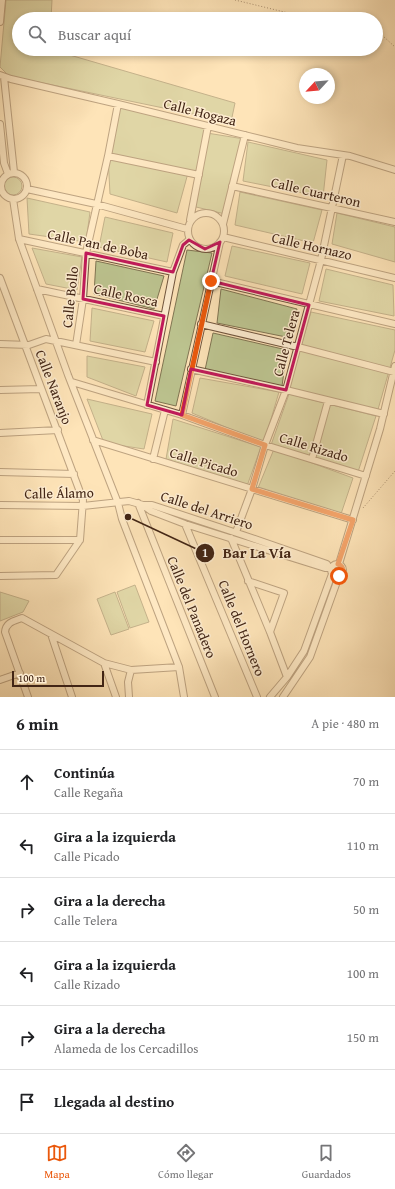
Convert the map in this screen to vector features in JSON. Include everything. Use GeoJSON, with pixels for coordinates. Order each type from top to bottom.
{"type":"FeatureCollection","features":[{"type":"Feature","properties":{"kind":"street"},"geometry":{"type":"LineString","coordinates":[[0,22],[2,0]]}},
{"type":"Feature","properties":{"kind":"street"},"geometry":{"type":"LineString","coordinates":[[2,76],[11,173]]}},
{"type":"Feature","properties":{"kind":"street","name":"Calle Hogaza"},"geometry":{"type":"LineString","coordinates":[[2,76],[297,148],[350,156],[395,170]]}},
{"type":"Feature","properties":{"kind":"street","name":"Calle Bollo"},"geometry":{"type":"LineString","coordinates":[[76,345],[83,299],[86,253],[118,104]]}},
{"type":"Feature","properties":{"kind":"street"},"geometry":{"type":"LineString","coordinates":[[0,124],[4,163],[11,173]]}},
{"type":"Feature","properties":{"kind":"street"},"geometry":{"type":"LineString","coordinates":[[208,126],[187,229],[190,240],[199,248],[205,249],[216,246],[222,240]]}},
{"type":"Feature","properties":{"kind":"street"},"geometry":{"type":"LineString","coordinates":[[182,415],[201,324],[224,231],[223,224],[245,135]]}},
{"type":"Feature","properties":{"kind":"street","name":"Calle Telera"},"geometry":{"type":"LineString","coordinates":[[236,532],[252,489],[265,445],[286,390],[321,260],[344,155]]}},
{"type":"Feature","properties":{"kind":"street"},"geometry":{"type":"LineString","coordinates":[[108,156],[199,175]]}},
{"type":"Feature","properties":{"kind":"street"},"geometry":{"type":"LineString","coordinates":[[11,173],[19,173],[26,180],[27,189],[22,197],[13,199],[4,195],[0,186],[3,178],[11,173]]}},
{"type":"Feature","properties":{"kind":"street","name":"Calle Cuarteron"},"geometry":{"type":"LineString","coordinates":[[232,186],[395,222]]}},
{"type":"Feature","properties":{"kind":"street"},"geometry":{"type":"LineString","coordinates":[[27,189],[96,204],[187,229]]}},
{"type":"Feature","properties":{"kind":"street"},"geometry":{"type":"LineString","coordinates":[[13,199],[19,239],[93,440],[118,503],[122,520],[179,667],[184,697]]}},
{"type":"Feature","properties":{"kind":"street"},"geometry":{"type":"LineString","coordinates":[[190,220],[197,214],[207,212],[219,218],[223,224]]}},
{"type":"Feature","properties":{"kind":"street","name":"Calle Pan de Boba"},"geometry":{"type":"LineString","coordinates":[[19,239],[173,272]]}},
{"type":"Feature","properties":{"kind":"street"},"geometry":{"type":"LineString","coordinates":[[147,405],[173,272],[183,245],[190,240]]}},
{"type":"Feature","properties":{"kind":"street","name":"Calle Hornazo"},"geometry":{"type":"LineString","coordinates":[[222,240],[321,260],[395,278]]}},
{"type":"Feature","properties":{"kind":"street","name":"Calle Naranjo"},"geometry":{"type":"LineString","coordinates":[[0,278],[83,500],[80,540]]}},
{"type":"Feature","properties":{"kind":"street"},"geometry":{"type":"LineString","coordinates":[[211,281],[395,324]]}},
{"type":"Feature","properties":{"kind":"street","name":"Calle Rosca"},"geometry":{"type":"LineString","coordinates":[[37,289],[164,316]]}},
{"type":"Feature","properties":{"kind":"street"},"geometry":{"type":"LineString","coordinates":[[201,324],[394,369],[384,414],[353,520],[338,564]]}},
{"type":"Feature","properties":{"kind":"street"},"geometry":{"type":"LineString","coordinates":[[0,344],[29,345],[46,339],[156,362]]}},
{"type":"Feature","properties":{"kind":"street"},"geometry":{"type":"LineString","coordinates":[[191,370],[286,390],[384,414]]}},
{"type":"Feature","properties":{"kind":"street","name":"Calle Rizado"},"geometry":{"type":"LineString","coordinates":[[72,382],[182,415],[265,445],[366,476]]}},
{"type":"Feature","properties":{"kind":"street"},"geometry":{"type":"LineString","coordinates":[[0,390],[41,389]]}},
{"type":"Feature","properties":{"kind":"street"},"geometry":{"type":"LineString","coordinates":[[312,459],[328,401]]}},
{"type":"Feature","properties":{"kind":"street"},"geometry":{"type":"LineString","coordinates":[[153,459],[165,410]]}},
{"type":"Feature","properties":{"kind":"street"},"geometry":{"type":"LineString","coordinates":[[0,433],[58,430]]}},
{"type":"Feature","properties":{"kind":"street","name":"Calle Picado"},"geometry":{"type":"LineString","coordinates":[[93,440],[353,520]]}},
{"type":"Feature","properties":{"kind":"street"},"geometry":{"type":"LineString","coordinates":[[0,472],[74,474]]}},
{"type":"Feature","properties":{"kind":"street","name":"Calle del Arriero"},"geometry":{"type":"LineString","coordinates":[[118,503],[129,501],[152,505],[236,532],[327,564],[330,570]]}},
{"type":"Feature","properties":{"kind":"street","name":"Calle Álamo"},"geometry":{"type":"LineString","coordinates":[[0,505],[83,506],[118,503]]}},
{"type":"Feature","properties":{"kind":"street","name":"Calle del Arriero"},"geometry":{"type":"LineString","coordinates":[[141,504],[150,511],[185,524],[330,570]]}},
{"type":"Feature","properties":{"kind":"street","name":"Calle del Panadero"},"geometry":{"type":"LineString","coordinates":[[141,504],[215,697]]}},
{"type":"Feature","properties":{"kind":"street","name":"Calle del Hornero"},"geometry":{"type":"LineString","coordinates":[[185,524],[257,697]]}},
{"type":"Feature","properties":{"kind":"street"},"geometry":{"type":"LineString","coordinates":[[231,538],[287,677]]}},
{"type":"Feature","properties":{"kind":"street"},"geometry":{"type":"LineString","coordinates":[[0,540],[80,540]]}},
{"type":"Feature","properties":{"kind":"street"},"geometry":{"type":"LineString","coordinates":[[0,576],[56,575],[80,540]]}},
{"type":"Feature","properties":{"kind":"street"},"geometry":{"type":"LineString","coordinates":[[270,697],[287,677],[304,651],[330,570],[334,564],[338,564]]}},
{"type":"Feature","properties":{"kind":"street"},"geometry":{"type":"LineString","coordinates":[[283,697],[310,657],[339,576],[342,574],[342,566],[338,564]]}},
{"type":"Feature","properties":{"kind":"street"},"geometry":{"type":"LineString","coordinates":[[330,570],[334,576],[339,576]]}},
{"type":"Feature","properties":{"kind":"street"},"geometry":{"type":"LineString","coordinates":[[248,581],[284,593],[270,632]]}},
{"type":"Feature","properties":{"kind":"street"},"geometry":{"type":"LineString","coordinates":[[28,697],[5,632],[8,624],[22,618],[104,663],[131,670],[179,667]]}},
{"type":"Feature","properties":{"kind":"street"},"geometry":{"type":"LineString","coordinates":[[51,634],[72,697]]}},
{"type":"Feature","properties":{"kind":"street"},"geometry":{"type":"LineString","coordinates":[[104,663],[116,697]]}},
{"type":"Feature","properties":{"kind":"street"},"geometry":{"type":"LineString","coordinates":[[129,697],[128,682],[131,670]]}},
{"type":"Feature","properties":{"kind":"street"},"geometry":{"type":"LineString","coordinates":[[0,680],[20,673]]}},
{"type":"Feature","properties":{"kind":"path"},"geometry":{"type":"LineString","coordinates":[[235,0],[284,12]]}},
{"type":"Feature","properties":{"kind":"path"},"geometry":{"type":"LineString","coordinates":[[383,36],[395,47]]}},
{"type":"Feature","properties":{"kind":"path"},"geometry":{"type":"LineString","coordinates":[[362,509],[395,471]]}},
{"type":"Feature","properties":{"kind":"highlighted area"},"geometry":{"type":"Polygon","coordinates":[[[189,240],[205,249],[220,242],[211,281],[309,305],[286,390],[191,369],[182,415],[147,405],[164,316],[83,299],[86,253],[173,272],[183,245],[189,240]]]}},
{"type":"Feature","properties":{"kind":"green space"},"geometry":{"type":"Polygon","coordinates":[[[6,0],[52,0],[51,12],[12,12],[12,56],[73,56],[235,103],[231,122],[9,76],[0,67],[6,0]]]}},
{"type":"Feature","properties":{"kind":"green space"},"geometry":{"type":"Polygon","coordinates":[[[118,104],[208,126],[207,133],[244,139],[225,214],[192,206],[199,175],[188,173],[177,213],[110,194],[108,156],[118,104]]]}},
{"type":"Feature","properties":{"kind":"green space"},"geometry":{"type":"Polygon","coordinates":[[[248,142],[327,160],[323,197],[243,181],[248,142]]]}},
{"type":"Feature","properties":{"kind":"green space"},"geometry":{"type":"Polygon","coordinates":[[[13,177],[19,180],[22,186],[19,192],[13,195],[7,192],[4,186],[7,180],[13,177]]]}},
{"type":"Feature","properties":{"kind":"green space"},"geometry":{"type":"Polygon","coordinates":[[[240,192],[322,210],[313,243],[235,225],[240,192]]]}},
{"type":"Feature","properties":{"kind":"green space"},"geometry":{"type":"Polygon","coordinates":[[[27,198],[90,212],[86,242],[29,234],[27,198]]]}},
{"type":"Feature","properties":{"kind":"green space"},"geometry":{"type":"Polygon","coordinates":[[[337,213],[395,227],[395,262],[332,244],[337,213]]]}},
{"type":"Feature","properties":{"kind":"green space"},"geometry":{"type":"Polygon","coordinates":[[[105,217],[173,233],[167,262],[99,247],[105,217]]]}},
{"type":"Feature","properties":{"kind":"green space"},"geometry":{"type":"Polygon","coordinates":[[[232,246],[310,263],[302,294],[225,276],[232,246]]]}},
{"type":"Feature","properties":{"kind":"green space"},"geometry":{"type":"Polygon","coordinates":[[[32,248],[82,257],[77,290],[46,284],[32,248]]]}},
{"type":"Feature","properties":{"kind":"green space"},"geometry":{"type":"Polygon","coordinates":[[[187,250],[212,253],[176,406],[155,401],[187,250]]]}},
{"type":"Feature","properties":{"kind":"green space"},"geometry":{"type":"Polygon","coordinates":[[[96,261],[164,276],[154,309],[94,294],[96,261]]]}},
{"type":"Feature","properties":{"kind":"green space"},"geometry":{"type":"Polygon","coordinates":[[[326,269],[393,285],[394,316],[319,301],[326,269]]]}},
{"type":"Feature","properties":{"kind":"green space"},"geometry":{"type":"Polygon","coordinates":[[[221,289],[297,309],[291,338],[217,323],[221,289]]]}},
{"type":"Feature","properties":{"kind":"green space"},"geometry":{"type":"Polygon","coordinates":[[[92,308],[154,321],[145,352],[90,341],[92,308]]]}},
{"type":"Feature","properties":{"kind":"green space"},"geometry":{"type":"Polygon","coordinates":[[[311,312],[395,330],[395,350],[377,413],[288,391],[311,312]]]}},
{"type":"Feature","properties":{"kind":"green space"},"geometry":{"type":"Polygon","coordinates":[[[213,333],[287,350],[282,386],[205,370],[213,333]]]}},
{"type":"Feature","properties":{"kind":"green space"},"geometry":{"type":"Polygon","coordinates":[[[87,356],[145,367],[136,396],[87,377],[87,356]]]}},
{"type":"Feature","properties":{"kind":"green space"},"geometry":{"type":"Polygon","coordinates":[[[200,378],[279,392],[264,443],[192,413],[200,378]]]}},
{"type":"Feature","properties":{"kind":"green space"},"geometry":{"type":"Polygon","coordinates":[[[289,394],[376,416],[358,472],[271,445],[289,394]]]}},
{"type":"Feature","properties":{"kind":"green space"},"geometry":{"type":"Polygon","coordinates":[[[87,399],[152,414],[144,449],[104,443],[87,399]]]}},
{"type":"Feature","properties":{"kind":"green space"},"geometry":{"type":"Polygon","coordinates":[[[173,419],[261,447],[247,486],[166,459],[173,419]]]}},
{"type":"Feature","properties":{"kind":"green space"},"geometry":{"type":"Polygon","coordinates":[[[274,449],[353,478],[341,514],[258,488],[274,449]]]}},
{"type":"Feature","properties":{"kind":"green space"},"geometry":{"type":"Polygon","coordinates":[[[135,585],[149,622],[130,628],[117,592],[135,585]]]}},
{"type":"Feature","properties":{"kind":"green space"},"geometry":{"type":"Polygon","coordinates":[[[0,592],[29,601],[23,612],[0,621],[0,592]]]}},
{"type":"Feature","properties":{"kind":"green space"},"geometry":{"type":"Polygon","coordinates":[[[115,592],[129,629],[111,635],[97,599],[115,592]]]}},
{"type":"Feature","properties":{"kind":"place","name":"Bar La Vía"},"geometry":{"type":"Point","coordinates":[128,517]}},
{"type":"Feature","properties":{"kind":"route"},"geometry":{"type":"LineString","coordinates":[[211,281],[182,415],[265,445],[252,489],[353,520],[338,564],[343,568],[342,574],[339,576]]}}]}
